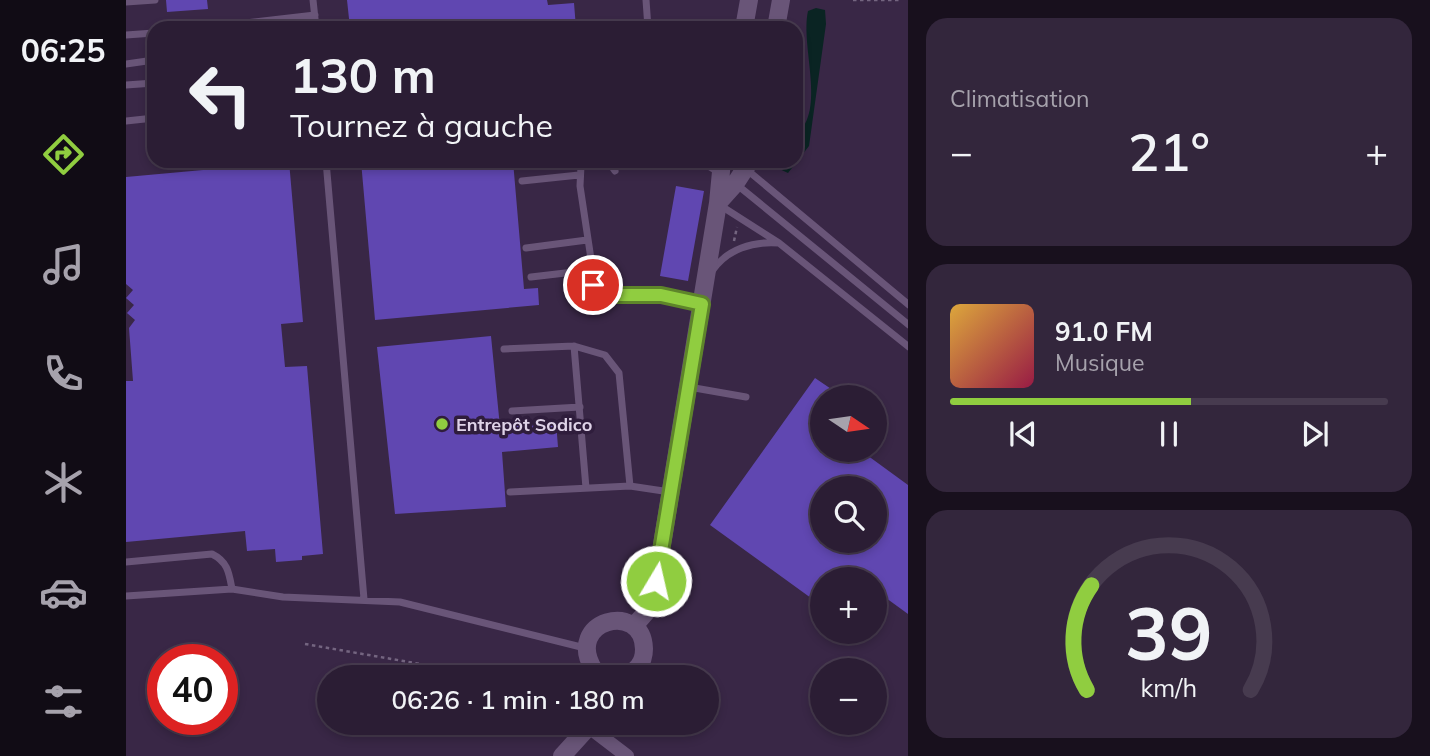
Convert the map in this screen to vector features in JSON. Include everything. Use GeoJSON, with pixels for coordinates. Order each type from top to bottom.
{"type":"FeatureCollection","features":[{"type":"Feature","properties":{"kind":"street"},"geometry":{"type":"LineString","coordinates":[[745,21],[749,0]]}},
{"type":"Feature","properties":{"kind":"street"},"geometry":{"type":"LineString","coordinates":[[779,21],[781,0]]}},
{"type":"Feature","properties":{"kind":"street"},"geometry":{"type":"LineString","coordinates":[[634,626],[648,610],[656,581],[718,203],[721,168]]}},
{"type":"Feature","properties":{"kind":"street"},"geometry":{"type":"LineString","coordinates":[[718,203],[744,171]]}},
{"type":"Feature","properties":{"kind":"street"},"geometry":{"type":"LineString","coordinates":[[593,665],[588,660],[586,649],[591,633],[603,622],[619,620],[634,626],[644,640],[644,657],[639,665]]}},
{"type":"Feature","properties":{"kind":"street"},"geometry":{"type":"LineString","coordinates":[[562,756],[581,735]]}},
{"type":"Feature","properties":{"kind":"street"},"geometry":{"type":"LineString","coordinates":[[602,735],[627,756]]}},
{"type":"Feature","properties":{"kind":"lane"},"geometry":{"type":"LineString","coordinates":[[126,2],[155,0]]}},
{"type":"Feature","properties":{"kind":"lane"},"geometry":{"type":"LineString","coordinates":[[313,0],[315,21]]}},
{"type":"Feature","properties":{"kind":"lane"},"geometry":{"type":"LineString","coordinates":[[646,0],[648,21]]}},
{"type":"Feature","properties":{"kind":"lane"},"geometry":{"type":"LineString","coordinates":[[263,21],[315,15]]}},
{"type":"Feature","properties":{"kind":"lane"},"geometry":{"type":"LineString","coordinates":[[126,35],[147,34]]}},
{"type":"Feature","properties":{"kind":"lane"},"geometry":{"type":"LineString","coordinates":[[126,64],[147,61]]}},
{"type":"Feature","properties":{"kind":"lane"},"geometry":{"type":"LineString","coordinates":[[126,85],[147,84]]}},
{"type":"Feature","properties":{"kind":"lane"},"geometry":{"type":"LineString","coordinates":[[126,121],[147,119]]}},
{"type":"Feature","properties":{"kind":"lane"},"geometry":{"type":"LineString","coordinates":[[327,168],[364,599]]}},
{"type":"Feature","properties":{"kind":"lane"},"geometry":{"type":"LineString","coordinates":[[581,168],[579,176],[596,292],[602,295],[661,295],[702,304]]}},
{"type":"Feature","properties":{"kind":"lane"},"geometry":{"type":"LineString","coordinates":[[727,168],[744,171],[908,305]]}},
{"type":"Feature","properties":{"kind":"lane"},"geometry":{"type":"LineString","coordinates":[[744,171],[908,325]]}},
{"type":"Feature","properties":{"kind":"lane"},"geometry":{"type":"LineString","coordinates":[[522,181],[579,176]]}},
{"type":"Feature","properties":{"kind":"lane"},"geometry":{"type":"LineString","coordinates":[[718,203],[779,243],[908,347]]}},
{"type":"Feature","properties":{"kind":"lane"},"geometry":{"type":"LineString","coordinates":[[526,248],[587,240]]}},
{"type":"Feature","properties":{"kind":"lane"},"geometry":{"type":"LineString","coordinates":[[705,281],[717,264],[732,253],[763,242],[779,243]]}},
{"type":"Feature","properties":{"kind":"lane"},"geometry":{"type":"LineString","coordinates":[[531,277],[591,270]]}},
{"type":"Feature","properties":{"kind":"lane"},"geometry":{"type":"LineString","coordinates":[[574,346],[586,488]]}},
{"type":"Feature","properties":{"kind":"lane"},"geometry":{"type":"LineString","coordinates":[[504,349],[574,346],[605,355],[619,373],[630,486]]}},
{"type":"Feature","properties":{"kind":"lane"},"geometry":{"type":"LineString","coordinates":[[688,387],[746,397]]}},
{"type":"Feature","properties":{"kind":"lane"},"geometry":{"type":"LineString","coordinates":[[512,411],[580,407]]}},
{"type":"Feature","properties":{"kind":"lane"},"geometry":{"type":"LineString","coordinates":[[510,492],[630,486],[670,492]]}},
{"type":"Feature","properties":{"kind":"lane"},"geometry":{"type":"LineString","coordinates":[[126,562],[212,554],[222,559],[229,569],[232,589]]}},
{"type":"Feature","properties":{"kind":"lane"},"geometry":{"type":"LineString","coordinates":[[126,596],[232,589],[283,597],[400,602],[586,649]]}},
{"type":"Feature","properties":{"kind":"path"},"geometry":{"type":"LineString","coordinates":[[853,0],[902,0]]}},
{"type":"Feature","properties":{"kind":"path"},"geometry":{"type":"LineString","coordinates":[[305,644],[426,665]]}},
{"type":"Feature","properties":{"kind":"shaded area"},"geometry":{"type":"Polygon","coordinates":[[[816,8],[825,10],[826,24],[809,146],[803,154],[803,126],[810,110],[811,94],[806,26],[808,11],[816,8]]]}},
{"type":"Feature","properties":{"kind":"shaded area"},"geometry":{"type":"Polygon","coordinates":[[[777,168],[792,168],[788,173],[777,168]]]}},
{"type":"Feature","properties":{"kind":"building"},"geometry":{"type":"Polygon","coordinates":[[[166,0],[207,0],[208,9],[167,12],[166,0]]]}},
{"type":"Feature","properties":{"kind":"building"},"geometry":{"type":"Polygon","coordinates":[[[347,0],[547,0],[548,5],[574,3],[575,21],[349,21],[347,0]]]}},
{"type":"Feature","properties":{"kind":"building"},"geometry":{"type":"Polygon","coordinates":[[[290,168],[303,322],[281,324],[285,367],[307,366],[323,554],[302,556],[302,560],[276,562],[275,549],[247,551],[245,531],[126,542],[126,381],[133,381],[129,328],[135,320],[127,313],[134,305],[126,298],[133,290],[126,284],[126,177],[214,169],[290,168]]]}},
{"type":"Feature","properties":{"kind":"building"},"geometry":{"type":"Polygon","coordinates":[[[362,168],[514,168],[524,289],[538,288],[539,305],[375,320],[362,168]]]}},
{"type":"Feature","properties":{"kind":"building"},"geometry":{"type":"Polygon","coordinates":[[[676,186],[704,191],[688,281],[660,276],[676,186]]]}},
{"type":"Feature","properties":{"kind":"building","name":"Entrepôt Sodico"},"geometry":{"type":"Polygon","coordinates":[[[491,336],[500,427],[556,422],[558,447],[502,452],[506,507],[395,514],[377,347],[491,336]]]}},
{"type":"Feature","properties":{"kind":"building"},"geometry":{"type":"Polygon","coordinates":[[[815,378],[825,385],[810,385],[815,378]]]}},
{"type":"Feature","properties":{"kind":"building"},"geometry":{"type":"Polygon","coordinates":[[[810,385],[810,462],[876,462],[908,485],[908,614],[887,599],[887,567],[810,567],[810,597],[710,525],[810,385]]]}},
{"type":"Feature","properties":{"kind":"place","name":"Entrepôt Sodico"},"geometry":{"type":"Point","coordinates":[442,424]}},
{"type":"Feature","properties":{"kind":"route"},"geometry":{"type":"LineString","coordinates":[[593,285],[596,292],[602,295],[661,295],[702,304],[656,581]]}}]}
